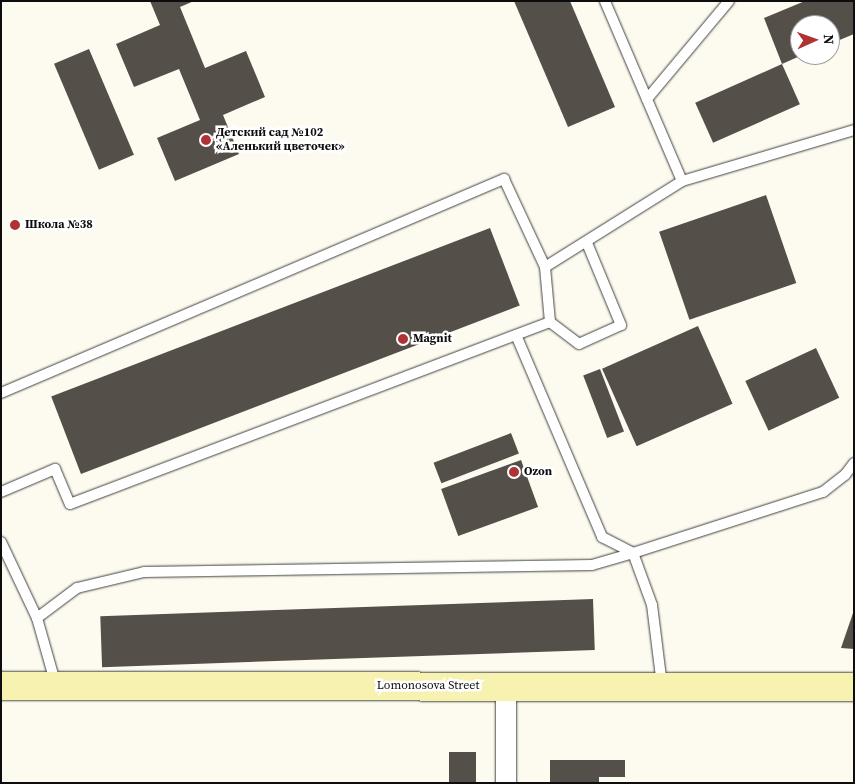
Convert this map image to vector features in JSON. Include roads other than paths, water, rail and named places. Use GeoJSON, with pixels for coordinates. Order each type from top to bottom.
{"type":"FeatureCollection","features":[{"type":"Feature","properties":{"kind":"street","name":"Lomonosova Street"},"geometry":{"type":"LineString","coordinates":[[1,686],[854,686]]}},
{"type":"Feature","properties":{"kind":"street"},"geometry":{"type":"LineString","coordinates":[[506,686],[506,783]]}},
{"type":"Feature","properties":{"kind":"lane"},"geometry":{"type":"LineString","coordinates":[[605,1],[682,181]]}},
{"type":"Feature","properties":{"kind":"lane"},"geometry":{"type":"LineString","coordinates":[[647,99],[729,1]]}},
{"type":"Feature","properties":{"kind":"lane"},"geometry":{"type":"LineString","coordinates":[[545,267],[587,243],[682,181],[854,130]]}},
{"type":"Feature","properties":{"kind":"lane"},"geometry":{"type":"LineString","coordinates":[[1,393],[504,180],[545,267],[550,322],[579,344],[621,325],[587,243]]}},
{"type":"Feature","properties":{"kind":"lane"},"geometry":{"type":"LineString","coordinates":[[1,492],[55,469],[70,504],[550,322]]}},
{"type":"Feature","properties":{"kind":"lane"},"geometry":{"type":"LineString","coordinates":[[516,335],[602,537],[632,553],[652,605],[662,686]]}},
{"type":"Feature","properties":{"kind":"lane"},"geometry":{"type":"LineString","coordinates":[[36,618],[77,588],[144,572],[592,566],[823,492],[845,475],[854,463]]}},
{"type":"Feature","properties":{"kind":"lane"},"geometry":{"type":"LineString","coordinates":[[1,542],[36,618],[57,686]]}},
{"type":"Feature","properties":{"kind":"place","name":"Детский сад №102 «Аленький цветочек»"},"geometry":{"type":"Point","coordinates":[206,140]}},
{"type":"Feature","properties":{"kind":"place","name":"Школа №38"},"geometry":{"type":"Point","coordinates":[15,225]}},
{"type":"Feature","properties":{"kind":"place","name":"Magnit"},"geometry":{"type":"Point","coordinates":[403,339]}},
{"type":"Feature","properties":{"kind":"place","name":"Ozon"},"geometry":{"type":"Point","coordinates":[514,472]}}]}
